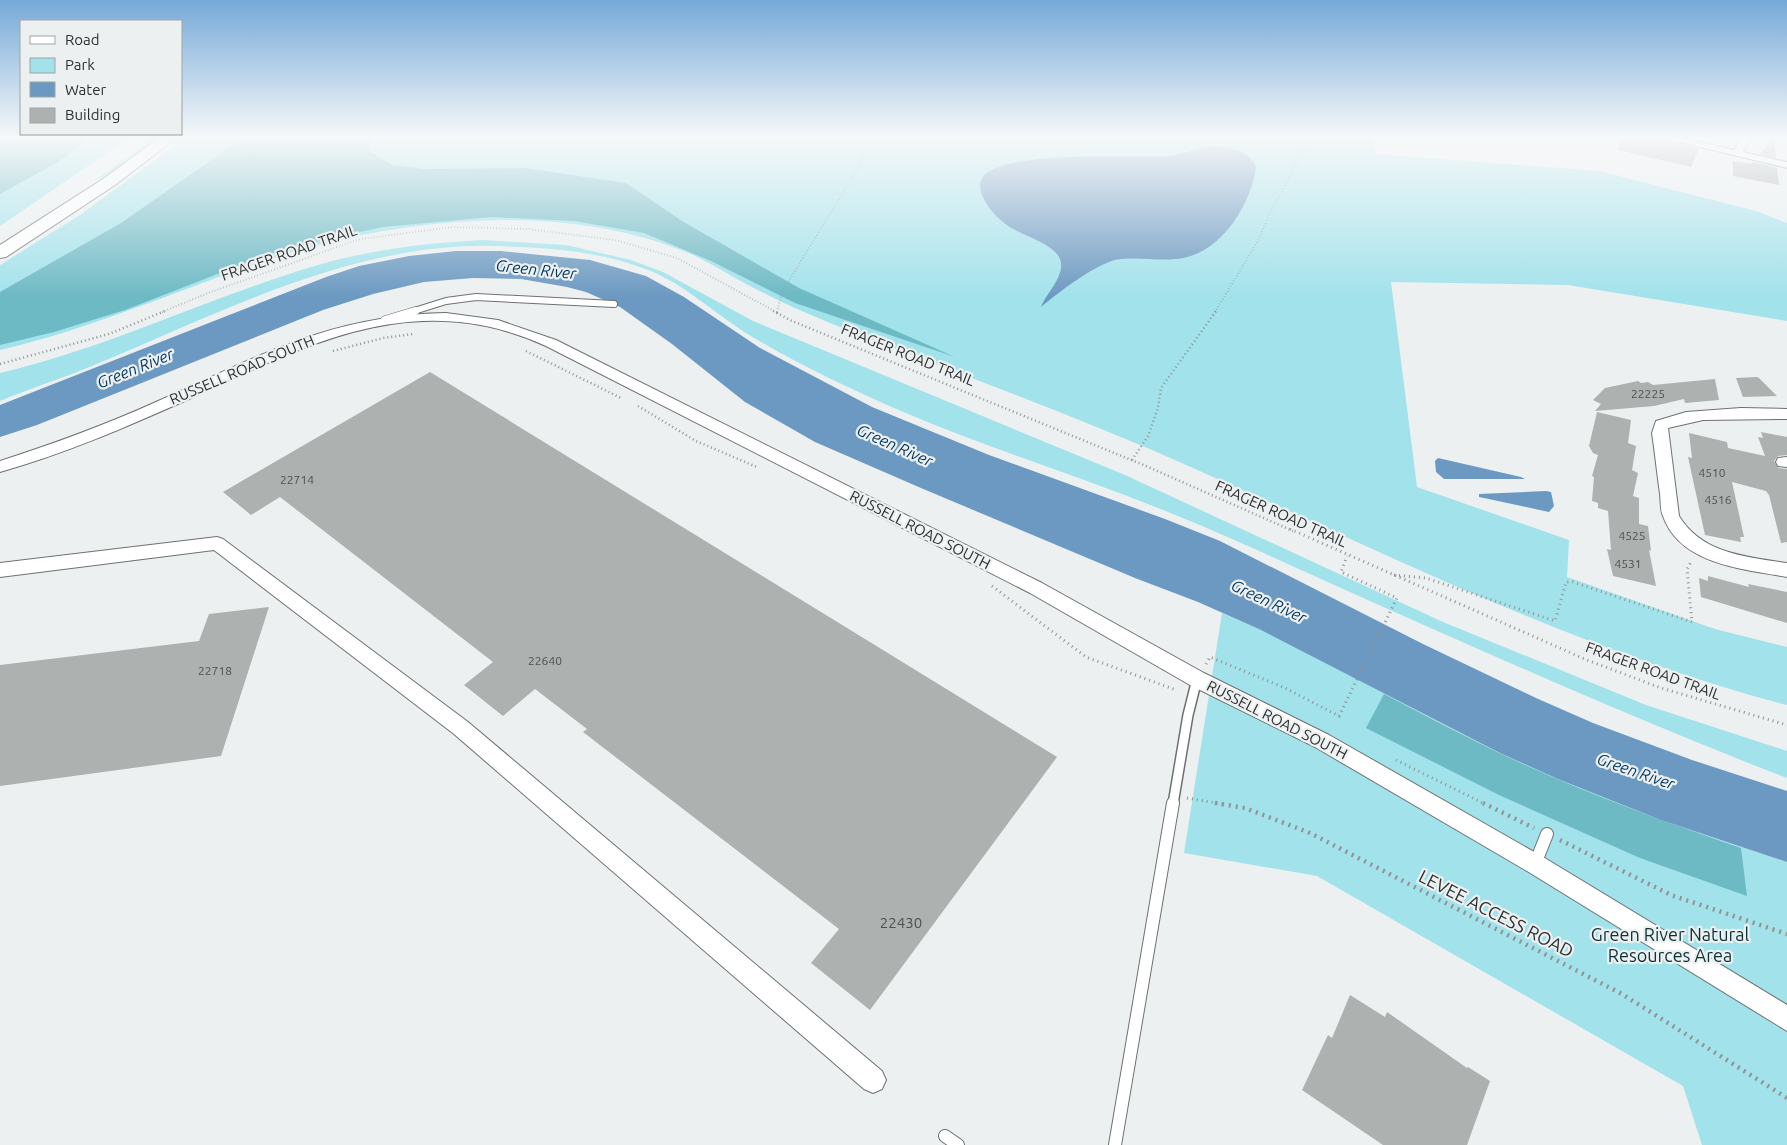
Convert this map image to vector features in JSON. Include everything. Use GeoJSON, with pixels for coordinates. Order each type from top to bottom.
{"type":"FeatureCollection","features":[{"type":"Feature","properties":{"kind":"main road"},"geometry":{"type":"LineString","coordinates":[[0,238],[70,189]]}},
{"type":"Feature","properties":{"kind":"main road"},"geometry":{"type":"LineString","coordinates":[[0,253],[97,189]]}},
{"type":"Feature","properties":{"kind":"street","name":"RUSSELL ROAD SOUTH"},"geometry":{"type":"LineString","coordinates":[[0,468],[113,426],[294,346],[368,326],[449,318],[490,322],[530,333],[1036,588],[1198,680],[1322,741],[1535,864],[1787,1019]]}},
{"type":"Feature","properties":{"kind":"street"},"geometry":{"type":"LineString","coordinates":[[1787,414],[1755,412],[1688,417],[1661,425],[1660,433],[1671,516],[1675,527],[1685,539],[1698,548],[1734,559],[1787,570]]}},
{"type":"Feature","properties":{"kind":"street"},"geometry":{"type":"LineString","coordinates":[[0,570],[218,543],[461,728],[873,1080]]}},
{"type":"Feature","properties":{"kind":"lane"},"geometry":{"type":"LineString","coordinates":[[368,326],[446,302],[476,297],[614,304]]}},
{"type":"Feature","properties":{"kind":"lane"},"geometry":{"type":"LineString","coordinates":[[1115,1145],[1174,796],[1198,680]]}},
{"type":"Feature","properties":{"kind":"lane"},"geometry":{"type":"LineString","coordinates":[[1535,864],[1547,834]]}},
{"type":"Feature","properties":{"kind":"lane"},"geometry":{"type":"LineString","coordinates":[[945,1136],[958,1145]]}},
{"type":"Feature","properties":{"kind":"path"},"geometry":{"type":"LineString","coordinates":[[777,313],[782,292],[845,189]]}},
{"type":"Feature","properties":{"kind":"path"},"geometry":{"type":"LineString","coordinates":[[1132,460],[1148,436],[1158,408],[1161,388],[1218,307],[1259,239],[1283,189]]}},
{"type":"Feature","properties":{"kind":"path","name":"FRAGER ROAD TRAIL"},"geometry":{"type":"LineString","coordinates":[[0,364],[109,334],[208,293],[360,240],[417,230],[453,227],[587,234],[643,246],[677,258],[777,313],[1132,460],[1587,660],[1670,691],[1787,725]]}},
{"type":"Feature","properties":{"kind":"path"},"geometry":{"type":"LineString","coordinates":[[325,353],[383,338],[422,333]]}},
{"type":"Feature","properties":{"kind":"path"},"geometry":{"type":"LineString","coordinates":[[520,348],[627,400]]}},
{"type":"Feature","properties":{"kind":"path"},"geometry":{"type":"LineString","coordinates":[[635,404],[696,441],[764,470]]}},
{"type":"Feature","properties":{"kind":"path"},"geometry":{"type":"LineString","coordinates":[[1389,574],[1426,578],[1555,621],[1566,582],[1573,582],[1692,622],[1687,569],[1698,548]]}},
{"type":"Feature","properties":{"kind":"path"},"geometry":{"type":"LineString","coordinates":[[1198,680],[1210,657],[1285,688],[1339,716],[1397,598],[1340,572],[1348,556]]}},
{"type":"Feature","properties":{"kind":"path"},"geometry":{"type":"LineString","coordinates":[[988,584],[1086,657],[1198,680],[1214,670]]}},
{"type":"Feature","properties":{"kind":"path"},"geometry":{"type":"LineString","coordinates":[[1389,756],[1670,895],[1787,934]]}},
{"type":"Feature","properties":{"kind":"path","name":"LEVEE ACCESS ROAD"},"geometry":{"type":"LineString","coordinates":[[1174,796],[1245,808],[1310,833],[1622,994],[1787,1098]]}},
{"type":"Feature","properties":{"kind":"green space"},"geometry":{"type":"Polygon","coordinates":[[[0,189],[54,189],[0,226],[0,189]]]}},
{"type":"Feature","properties":{"kind":"green space"},"geometry":{"type":"Polygon","coordinates":[[[115,189],[1671,189],[1756,211],[1787,223],[1787,321],[1568,285],[1391,282],[1417,487],[1569,540],[1567,577],[1715,629],[1787,647],[1787,705],[1710,683],[1635,658],[1485,599],[1193,468],[1058,411],[803,312],[751,287],[693,255],[648,239],[601,228],[530,220],[475,221],[382,231],[352,237],[292,252],[229,273],[100,321],[0,350],[0,265],[80,215],[115,189]]]}},
{"type":"Feature","properties":{"kind":"green space"},"geometry":{"type":"Polygon","coordinates":[[[483,240],[566,245],[631,260],[663,272],[753,321],[1125,475],[1443,622],[1646,705],[1787,751],[1787,778],[1563,686],[1194,523],[968,438],[881,402],[783,355],[746,333],[661,276],[607,257],[541,248],[476,246],[427,250],[379,258],[283,286],[87,368],[0,401],[0,373],[40,363],[118,337],[311,267],[353,256],[418,245],[483,240]]]}},
{"type":"Feature","properties":{"kind":"green space","name":"Green River Natural Resources Area"},"geometry":{"type":"Polygon","coordinates":[[[1222,613],[1261,630],[1500,753],[1661,820],[1787,862],[1787,1145],[1702,1145],[1683,1086],[1317,876],[1184,853],[1222,613]]]}},
{"type":"Feature","properties":{"kind":"shaded area"},"geometry":{"type":"Polygon","coordinates":[[[0,189],[8,189],[0,194],[0,189]]]}},
{"type":"Feature","properties":{"kind":"shaded area"},"geometry":{"type":"Polygon","coordinates":[[[169,189],[635,189],[682,221],[799,288],[955,357],[795,303],[711,261],[644,233],[574,221],[491,217],[383,227],[327,239],[264,256],[125,310],[54,332],[0,345],[0,292],[121,223],[169,189]]]}},
{"type":"Feature","properties":{"kind":"shaded area"},"geometry":{"type":"Polygon","coordinates":[[[1384,694],[1499,753],[1558,780],[1741,848],[1747,896],[1640,858],[1499,795],[1366,728],[1384,694]]]}},
{"type":"Feature","properties":{"kind":"water"},"geometry":{"type":"Polygon","coordinates":[[[1250,189],[1230,227],[1206,249],[1192,256],[1176,259],[1137,258],[1115,260],[1106,263],[1076,280],[1041,307],[1057,280],[1061,269],[1059,256],[1047,246],[1013,229],[1000,220],[987,205],[981,190],[1250,189]]]}},
{"type":"Feature","properties":{"kind":"water","name":"Green River"},"geometry":{"type":"Polygon","coordinates":[[[456,251],[501,251],[590,260],[646,276],[684,297],[760,348],[872,407],[989,455],[1220,541],[1423,644],[1593,723],[1692,760],[1787,791],[1787,862],[1661,820],[1558,779],[1500,753],[1261,630],[815,442],[745,402],[672,344],[620,307],[586,292],[567,287],[521,279],[473,278],[424,282],[373,294],[323,310],[37,425],[0,437],[0,405],[326,277],[359,266],[409,256],[456,251]]]}},
{"type":"Feature","properties":{"kind":"water"},"geometry":{"type":"Polygon","coordinates":[[[1438,458],[1525,479],[1444,479],[1436,472],[1435,461],[1438,458]]]}},
{"type":"Feature","properties":{"kind":"water"},"geometry":{"type":"Polygon","coordinates":[[[1551,492],[1554,506],[1549,512],[1479,497],[1479,494],[1551,492]]]}},
{"type":"Feature","properties":{"kind":"building"},"geometry":{"type":"Polygon","coordinates":[[[430,372],[1057,757],[870,1010],[811,963],[839,929],[583,732],[587,729],[535,689],[503,716],[464,685],[493,662],[280,497],[251,515],[223,492],[430,372]]]}},
{"type":"Feature","properties":{"kind":"building"},"geometry":{"type":"Polygon","coordinates":[[[1757,377],[1777,396],[1743,397],[1736,378],[1757,377]]]}},
{"type":"Feature","properties":{"kind":"building"},"geometry":{"type":"Polygon","coordinates":[[[1715,379],[1719,400],[1685,403],[1684,399],[1654,406],[1595,411],[1601,404],[1593,400],[1605,388],[1638,381],[1641,383],[1648,382],[1653,385],[1715,379]]]}},
{"type":"Feature","properties":{"kind":"building"},"geometry":{"type":"Polygon","coordinates":[[[1597,412],[1631,420],[1628,443],[1636,446],[1632,470],[1638,473],[1633,496],[1639,498],[1639,524],[1648,526],[1651,551],[1649,550],[1656,586],[1613,576],[1607,549],[1611,550],[1608,511],[1598,508],[1598,503],[1592,501],[1594,477],[1592,476],[1598,455],[1593,453],[1589,446],[1597,412]]]}},
{"type":"Feature","properties":{"kind":"building"},"geometry":{"type":"Polygon","coordinates":[[[1761,432],[1787,437],[1787,455],[1778,456],[1774,461],[1778,468],[1787,469],[1787,542],[1781,543],[1769,495],[1766,491],[1732,482],[1744,537],[1740,537],[1741,542],[1705,535],[1688,457],[1692,458],[1689,433],[1727,442],[1728,448],[1765,456],[1758,437],[1763,438],[1761,432]]]}},
{"type":"Feature","properties":{"kind":"building"},"geometry":{"type":"Polygon","coordinates":[[[1708,576],[1749,587],[1748,584],[1787,592],[1787,623],[1701,597],[1699,578],[1708,581],[1708,576]]]}},
{"type":"Feature","properties":{"kind":"building"},"geometry":{"type":"Polygon","coordinates":[[[269,607],[221,756],[0,786],[0,665],[199,641],[209,614],[269,607]]]}},
{"type":"Feature","properties":{"kind":"building"},"geometry":{"type":"Polygon","coordinates":[[[1350,995],[1385,1017],[1387,1012],[1467,1068],[1490,1081],[1467,1145],[1383,1145],[1302,1090],[1328,1035],[1332,1038],[1350,995]]]}}]}
